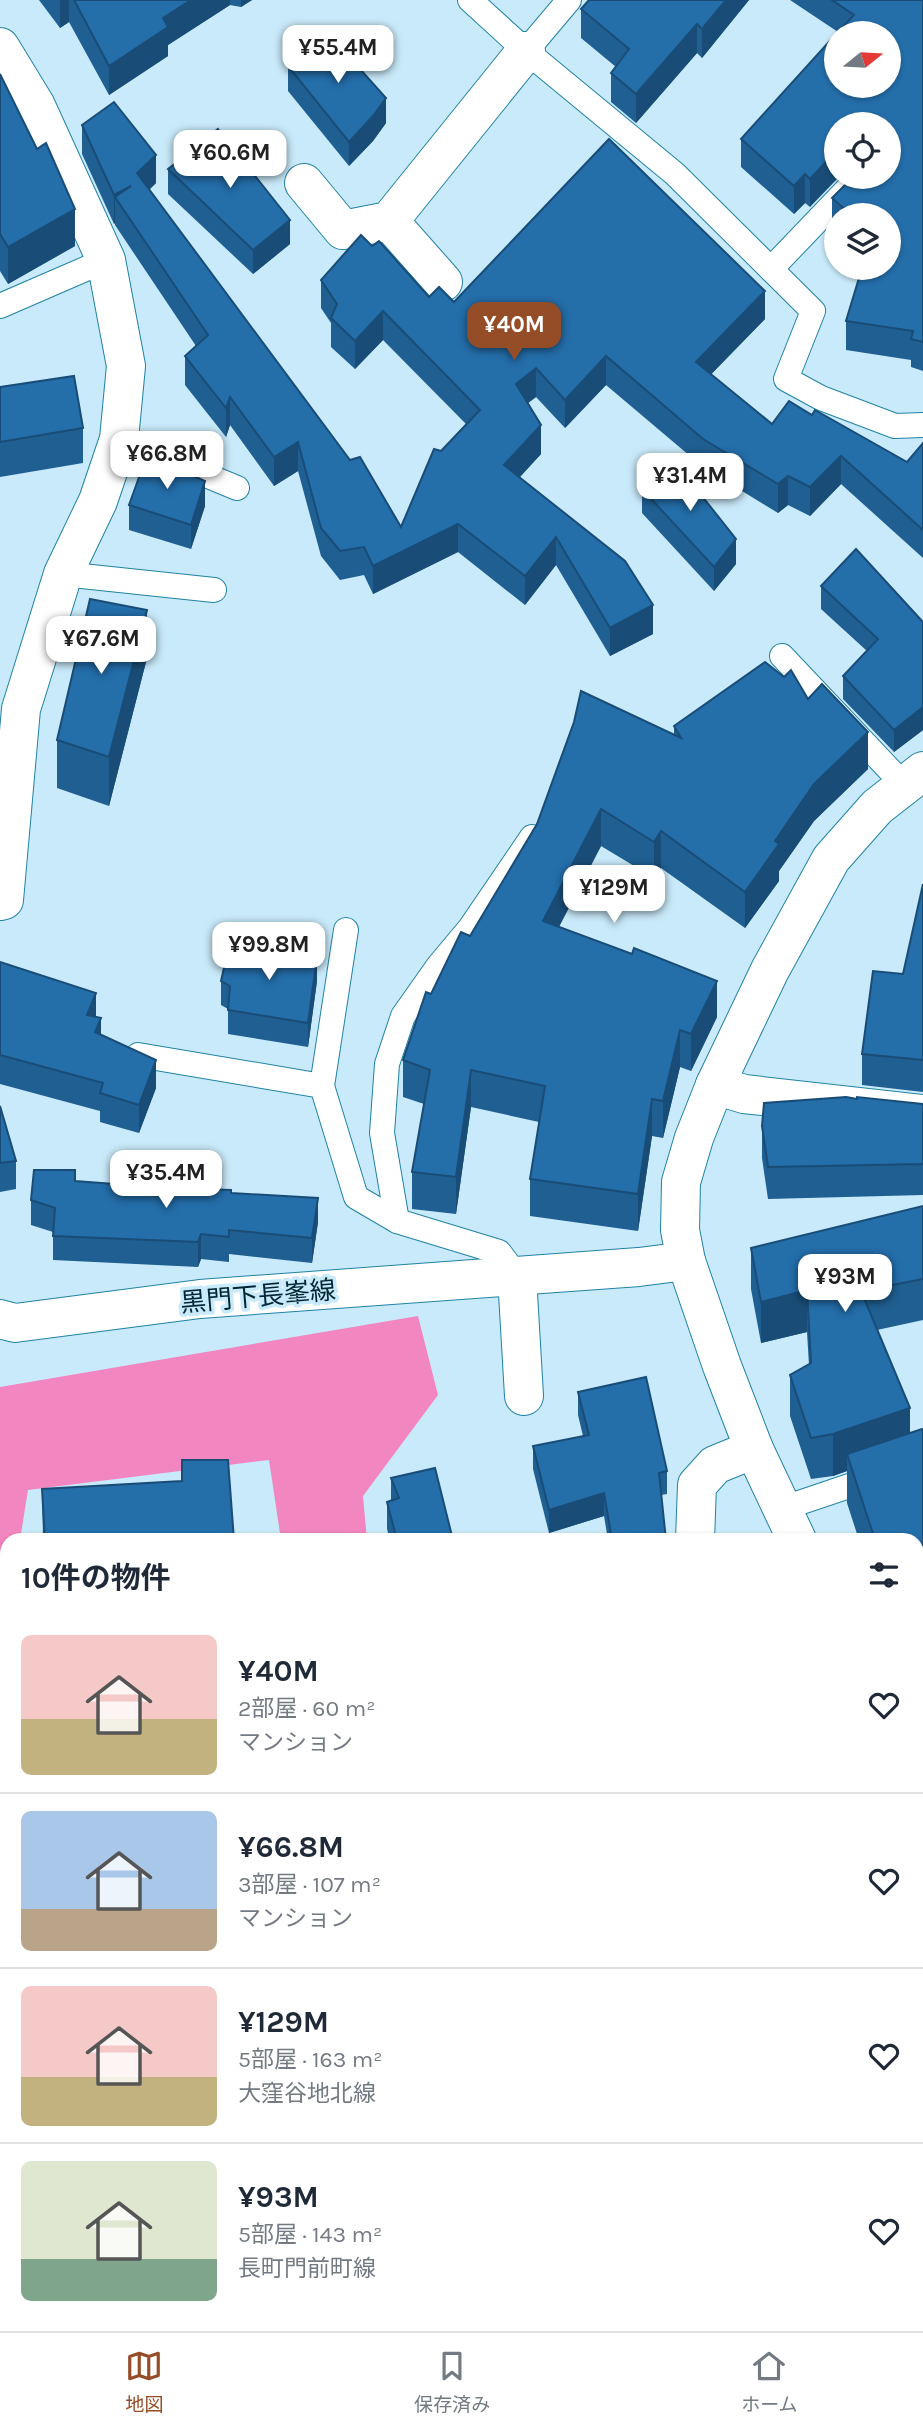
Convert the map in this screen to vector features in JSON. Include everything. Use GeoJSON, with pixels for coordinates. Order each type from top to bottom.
{"type":"FeatureCollection","features":[{"type":"Feature","properties":{"kind":"street"},"geometry":{"type":"LineString","coordinates":[[0,47],[36,106],[106,260],[126,366],[120,439],[98,501],[63,574],[21,709],[4,900],[0,901]]}},
{"type":"Feature","properties":{"kind":"street"},"geometry":{"type":"LineString","coordinates":[[304,183],[343,230],[389,221],[526,51]]}},
{"type":"Feature","properties":{"kind":"street"},"geometry":{"type":"LineString","coordinates":[[389,221],[443,282]]}},
{"type":"Feature","properties":{"kind":"street"},"geometry":{"type":"LineString","coordinates":[[790,1524],[754,1449],[722,1366],[687,1261],[680,1230],[681,1182],[694,1138],[715,1085],[770,970],[831,859],[877,807],[914,778]]}},
{"type":"Feature","properties":{"kind":"street"},"geometry":{"type":"LineString","coordinates":[[715,1085],[744,1094],[923,1114]]}},
{"type":"Feature","properties":{"kind":"street","name":"黒門下長峯線"},"geometry":{"type":"LineString","coordinates":[[0,1319],[15,1323],[200,1299],[687,1261]]}},
{"type":"Feature","properties":{"kind":"street"},"geometry":{"type":"LineString","coordinates":[[517,1276],[524,1396]]}},
{"type":"Feature","properties":{"kind":"street"},"geometry":{"type":"LineString","coordinates":[[695,1533],[697,1485],[715,1465],[754,1449]]}},
{"type":"Feature","properties":{"kind":"lane"},"geometry":{"type":"LineString","coordinates":[[470,0],[526,51],[675,174],[813,311],[786,379],[821,398],[895,426],[923,425]]}},
{"type":"Feature","properties":{"kind":"lane"},"geometry":{"type":"LineString","coordinates":[[526,51],[569,0]]}},
{"type":"Feature","properties":{"kind":"lane"},"geometry":{"type":"LineString","coordinates":[[771,269],[848,189]]}},
{"type":"Feature","properties":{"kind":"lane"},"geometry":{"type":"LineString","coordinates":[[0,306],[106,260]]}},
{"type":"Feature","properties":{"kind":"lane"},"geometry":{"type":"LineString","coordinates":[[120,439],[237,488]]}},
{"type":"Feature","properties":{"kind":"lane"},"geometry":{"type":"LineString","coordinates":[[63,574],[214,590]]}},
{"type":"Feature","properties":{"kind":"lane"},"geometry":{"type":"LineString","coordinates":[[782,656],[914,778]]}},
{"type":"Feature","properties":{"kind":"lane"},"geometry":{"type":"LineString","coordinates":[[397,1221],[382,1133],[387,1064],[403,1016],[439,965],[470,928],[532,836]]}},
{"type":"Feature","properties":{"kind":"lane"},"geometry":{"type":"LineString","coordinates":[[346,930],[322,1086],[356,1197],[397,1221],[499,1252],[517,1276]]}},
{"type":"Feature","properties":{"kind":"lane"},"geometry":{"type":"LineString","coordinates":[[138,1055],[322,1086]]}},
{"type":"Feature","properties":{"kind":"lane"},"geometry":{"type":"LineString","coordinates":[[790,1524],[923,1461]]}},
{"type":"Feature","properties":{"kind":"shaded area"},"geometry":{"type":"Polygon","coordinates":[[[418,1316],[438,1395],[363,1496],[366,1533],[280,1533],[269,1460],[28,1490],[21,1533],[0,1533],[0,1387],[418,1316]]]}},
{"type":"Feature","properties":{"kind":"building"},"geometry":{"type":"Polygon","coordinates":[[[74,0],[191,0],[163,18],[168,27],[109,66],[74,0]]]}},
{"type":"Feature","properties":{"kind":"building"},"geometry":{"type":"Polygon","coordinates":[[[589,0],[726,0],[702,29],[697,24],[636,94],[611,73],[629,49],[581,9],[589,0]]]}},
{"type":"Feature","properties":{"kind":"building"},"geometry":{"type":"Polygon","coordinates":[[[832,0],[923,0],[923,342],[911,339],[913,331],[846,321],[858,280],[901,280],[901,203],[838,203],[832,198],[841,189],[901,189],[901,112],[824,112],[824,164],[810,179],[805,174],[794,186],[741,139],[824,47],[824,98],[901,98],[901,21],[848,21],[854,15],[832,0]]]}},
{"type":"Feature","properties":{"kind":"building"},"geometry":{"type":"Polygon","coordinates":[[[326,31],[386,98],[349,142],[288,66],[326,31]]]}},
{"type":"Feature","properties":{"kind":"building"},"geometry":{"type":"Polygon","coordinates":[[[0,74],[37,149],[46,143],[75,209],[8,247],[0,234],[0,74]]]}},
{"type":"Feature","properties":{"kind":"building"},"geometry":{"type":"Polygon","coordinates":[[[114,102],[156,155],[137,173],[350,460],[360,457],[401,527],[434,449],[441,451],[480,410],[383,311],[355,341],[331,318],[337,304],[321,280],[361,235],[372,246],[379,241],[429,297],[439,287],[454,302],[609,139],[765,291],[696,362],[772,424],[789,401],[812,415],[815,410],[907,462],[923,443],[923,530],[841,456],[810,487],[788,476],[778,484],[703,439],[606,356],[565,400],[536,368],[516,384],[541,425],[504,465],[625,561],[653,605],[610,628],[556,537],[525,576],[458,524],[373,566],[364,547],[340,551],[321,528],[298,442],[274,457],[230,397],[226,408],[185,356],[208,335],[115,197],[131,186],[114,195],[82,125],[114,102]]]}},
{"type":"Feature","properties":{"kind":"building"},"geometry":{"type":"Polygon","coordinates":[[[218,129],[290,220],[253,250],[168,169],[218,129]]]}},
{"type":"Feature","properties":{"kind":"building"},"geometry":{"type":"Polygon","coordinates":[[[74,376],[83,428],[0,442],[0,387],[74,376]]]}},
{"type":"Feature","properties":{"kind":"building"},"geometry":{"type":"Polygon","coordinates":[[[147,455],[205,481],[191,525],[129,505],[147,455]]]}},
{"type":"Feature","properties":{"kind":"building"},"geometry":{"type":"Polygon","coordinates":[[[675,462],[736,539],[714,567],[642,489],[675,462]]]}},
{"type":"Feature","properties":{"kind":"building"},"geometry":{"type":"Polygon","coordinates":[[[856,549],[923,622],[923,707],[894,730],[843,676],[878,639],[821,586],[856,549]]]}},
{"type":"Feature","properties":{"kind":"building"},"geometry":{"type":"Polygon","coordinates":[[[90,599],[147,610],[109,757],[57,740],[90,599]]]}},
{"type":"Feature","properties":{"kind":"building"},"geometry":{"type":"Polygon","coordinates":[[[765,662],[784,677],[791,670],[808,699],[822,684],[868,732],[814,784],[775,841],[779,844],[745,892],[661,831],[654,842],[601,809],[543,921],[632,954],[634,948],[717,981],[691,1034],[680,1030],[663,1101],[652,1099],[638,1194],[530,1179],[545,1086],[471,1070],[456,1177],[412,1172],[430,1070],[403,1060],[426,992],[431,994],[461,932],[470,936],[537,824],[574,722],[581,691],[681,738],[674,726],[765,662]]]}},
{"type":"Feature","properties":{"kind":"building"},"geometry":{"type":"Polygon","coordinates":[[[923,884],[923,1060],[862,1054],[873,971],[903,974],[923,884]]]}},
{"type":"Feature","properties":{"kind":"building"},"geometry":{"type":"Polygon","coordinates":[[[230,941],[317,957],[308,1023],[228,1010],[230,986],[221,981],[230,941]]]}},
{"type":"Feature","properties":{"kind":"building"},"geometry":{"type":"Polygon","coordinates":[[[0,962],[96,993],[87,1015],[101,1018],[95,1032],[156,1060],[139,1105],[100,1093],[103,1083],[0,1055],[0,962]]]}},
{"type":"Feature","properties":{"kind":"building"},"geometry":{"type":"Polygon","coordinates":[[[846,1097],[923,1104],[923,1164],[768,1167],[762,1126],[764,1103],[846,1097]]]}},
{"type":"Feature","properties":{"kind":"building"},"geometry":{"type":"Polygon","coordinates":[[[0,1106],[16,1161],[0,1163],[0,1106]]]}},
{"type":"Feature","properties":{"kind":"building"},"geometry":{"type":"Polygon","coordinates":[[[34,1170],[75,1170],[75,1181],[154,1187],[155,1178],[201,1181],[202,1189],[318,1198],[312,1238],[229,1230],[229,1237],[201,1234],[198,1242],[53,1236],[55,1208],[31,1200],[34,1170]]]}},
{"type":"Feature","properties":{"kind":"building"},"geometry":{"type":"Polygon","coordinates":[[[923,1206],[923,1279],[861,1291],[910,1408],[833,1434],[811,1438],[790,1375],[811,1363],[807,1290],[761,1302],[751,1248],[923,1206]]]}},
{"type":"Feature","properties":{"kind":"building"},"geometry":{"type":"Polygon","coordinates":[[[646,1377],[667,1471],[659,1473],[665,1533],[611,1533],[604,1493],[549,1510],[533,1446],[589,1435],[578,1392],[646,1377]]]}},
{"type":"Feature","properties":{"kind":"building"},"geometry":{"type":"Polygon","coordinates":[[[922,1429],[923,1533],[873,1533],[847,1454],[922,1429]]]}},
{"type":"Feature","properties":{"kind":"building"},"geometry":{"type":"Polygon","coordinates":[[[182,1460],[228,1460],[233,1533],[45,1533],[42,1489],[182,1481],[182,1460]]]}},
{"type":"Feature","properties":{"kind":"building"},"geometry":{"type":"Polygon","coordinates":[[[435,1468],[451,1533],[395,1533],[387,1502],[399,1498],[391,1478],[435,1468]]]}}]}
